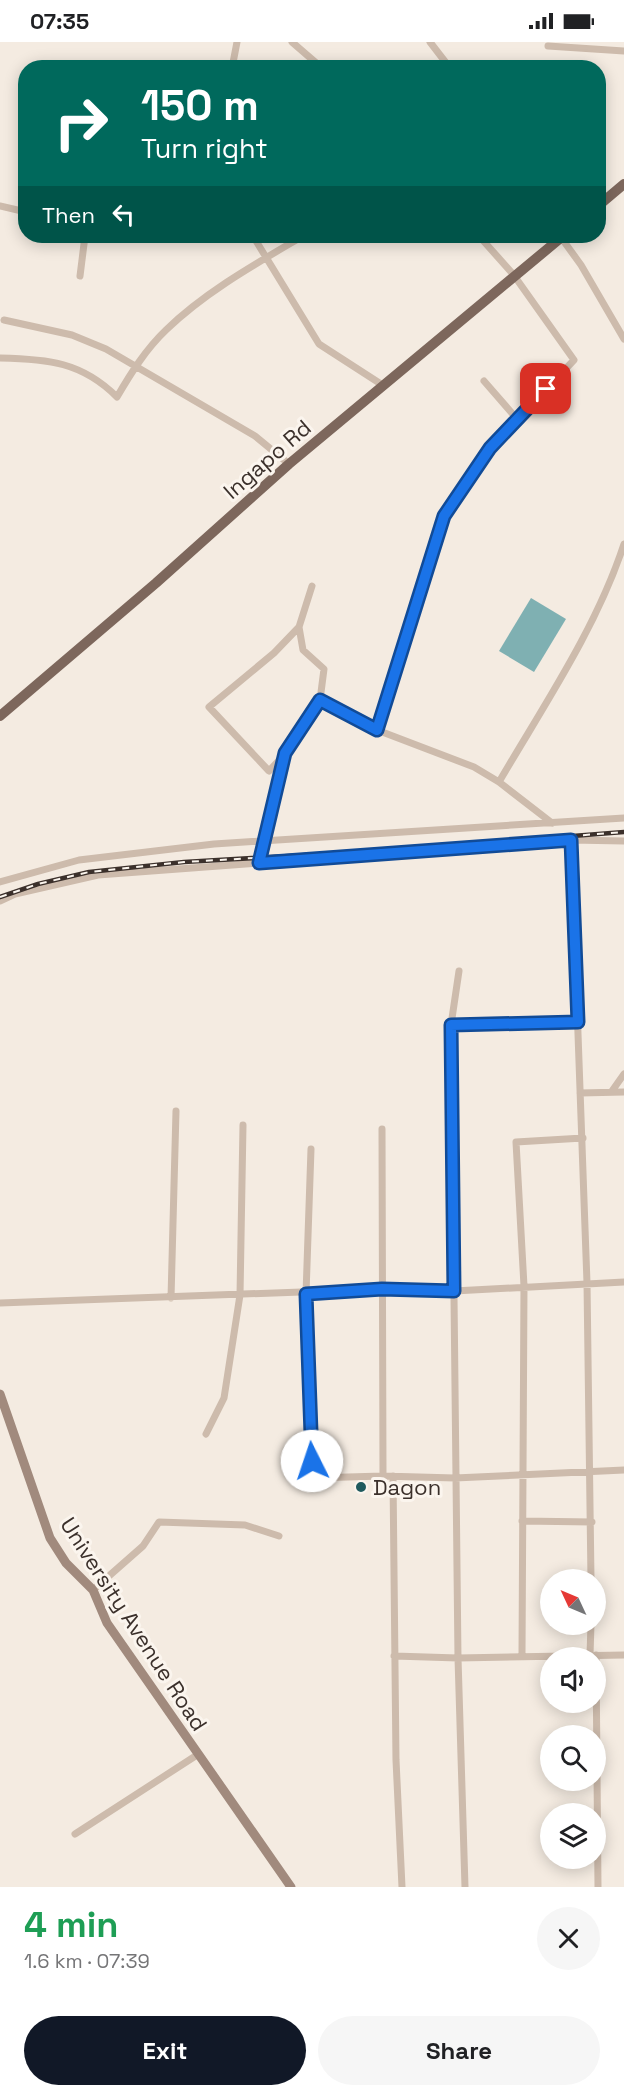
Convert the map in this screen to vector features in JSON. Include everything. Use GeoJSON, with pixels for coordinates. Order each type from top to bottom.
{"type":"FeatureCollection","features":[{"type":"Feature","properties":{"kind":"main road"},"geometry":{"type":"LineString","coordinates":[[606,199],[624,184]]}},
{"type":"Feature","properties":{"kind":"main road","name":"Ingapo Rd"},"geometry":{"type":"LineString","coordinates":[[0,716],[156,583],[289,464],[457,326],[513,274],[552,243]]}},
{"type":"Feature","properties":{"kind":"main road","name":"University Avenue Road"},"geometry":{"type":"LineString","coordinates":[[0,1394],[50,1538],[66,1563],[93,1590],[107,1623],[291,1887]]}},
{"type":"Feature","properties":{"kind":"street"},"geometry":{"type":"LineString","coordinates":[[234,60],[237,42]]}},
{"type":"Feature","properties":{"kind":"street"},"geometry":{"type":"LineString","coordinates":[[292,42],[313,60]]}},
{"type":"Feature","properties":{"kind":"street"},"geometry":{"type":"LineString","coordinates":[[429,42],[444,60]]}},
{"type":"Feature","properties":{"kind":"street"},"geometry":{"type":"LineString","coordinates":[[548,46],[624,51]]}},
{"type":"Feature","properties":{"kind":"street"},"geometry":{"type":"LineString","coordinates":[[0,206],[18,210]]}},
{"type":"Feature","properties":{"kind":"street"},"geometry":{"type":"LineString","coordinates":[[80,276],[84,243]]}},
{"type":"Feature","properties":{"kind":"street"},"geometry":{"type":"LineString","coordinates":[[257,243],[319,344],[384,386]]}},
{"type":"Feature","properties":{"kind":"street"},"geometry":{"type":"LineString","coordinates":[[0,358],[57,363],[82,369],[101,381],[117,397],[135,366],[165,331],[186,313],[291,243]]}},
{"type":"Feature","properties":{"kind":"street"},"geometry":{"type":"LineString","coordinates":[[377,730],[444,516],[490,448],[574,360],[513,274],[485,243]]}},
{"type":"Feature","properties":{"kind":"street"},"geometry":{"type":"LineString","coordinates":[[566,243],[624,339]]}},
{"type":"Feature","properties":{"kind":"street"},"geometry":{"type":"LineString","coordinates":[[4,320],[72,335],[106,349],[255,436],[289,464]]}},
{"type":"Feature","properties":{"kind":"street"},"geometry":{"type":"LineString","coordinates":[[484,381],[517,419]]}},
{"type":"Feature","properties":{"kind":"street"},"geometry":{"type":"LineString","coordinates":[[499,782],[593,619],[613,579],[624,544]]}},
{"type":"Feature","properties":{"kind":"street"},"geometry":{"type":"LineString","coordinates":[[299,627],[303,651],[324,669],[320,700],[285,753],[269,771],[209,707],[274,654],[299,627],[312,586]]}},
{"type":"Feature","properties":{"kind":"street"},"geometry":{"type":"LineString","coordinates":[[320,700],[377,730],[474,767],[499,782],[552,823]]}},
{"type":"Feature","properties":{"kind":"street"},"geometry":{"type":"LineString","coordinates":[[259,863],[285,753]]}},
{"type":"Feature","properties":{"kind":"street"},"geometry":{"type":"LineString","coordinates":[[0,882],[79,860],[264,840],[624,818]]}},
{"type":"Feature","properties":{"kind":"street"},"geometry":{"type":"LineString","coordinates":[[571,840],[583,1138],[591,1569]]}},
{"type":"Feature","properties":{"kind":"street"},"geometry":{"type":"LineString","coordinates":[[0,901],[15,894],[98,875],[571,840],[624,841]]}},
{"type":"Feature","properties":{"kind":"street"},"geometry":{"type":"LineString","coordinates":[[459,971],[451,1025],[455,1478],[465,1887]]}},
{"type":"Feature","properties":{"kind":"street"},"geometry":{"type":"LineString","coordinates":[[451,1025],[578,1022]]}},
{"type":"Feature","properties":{"kind":"street"},"geometry":{"type":"LineString","coordinates":[[612,1091],[624,1074]]}},
{"type":"Feature","properties":{"kind":"street"},"geometry":{"type":"LineString","coordinates":[[580,1093],[624,1092]]}},
{"type":"Feature","properties":{"kind":"street"},"geometry":{"type":"LineString","coordinates":[[171,1298],[176,1111]]}},
{"type":"Feature","properties":{"kind":"street"},"geometry":{"type":"LineString","coordinates":[[206,1434],[224,1398],[240,1296],[243,1125]]}},
{"type":"Feature","properties":{"kind":"street"},"geometry":{"type":"LineString","coordinates":[[382,1129],[383,1476]]}},
{"type":"Feature","properties":{"kind":"street"},"geometry":{"type":"LineString","coordinates":[[522,1655],[524,1286],[516,1142],[583,1138]]}},
{"type":"Feature","properties":{"kind":"street"},"geometry":{"type":"LineString","coordinates":[[311,1149],[306,1294],[313,1478],[383,1476],[455,1478],[624,1470]]}},
{"type":"Feature","properties":{"kind":"street"},"geometry":{"type":"LineString","coordinates":[[0,1304],[306,1294],[382,1289],[454,1291],[624,1282]]}},
{"type":"Feature","properties":{"kind":"street"},"geometry":{"type":"LineString","coordinates":[[393,1476],[394,1656],[402,1887]]}},
{"type":"Feature","properties":{"kind":"street"},"geometry":{"type":"LineString","coordinates":[[522,1521],[592,1522]]}},
{"type":"Feature","properties":{"kind":"street"},"geometry":{"type":"LineString","coordinates":[[93,1590],[143,1546],[159,1522],[246,1525],[279,1536]]}},
{"type":"Feature","properties":{"kind":"street"},"geometry":{"type":"LineString","coordinates":[[394,1656],[458,1658],[540,1655]]}},
{"type":"Feature","properties":{"kind":"street"},"geometry":{"type":"LineString","coordinates":[[606,1655],[624,1655]]}},
{"type":"Feature","properties":{"kind":"street"},"geometry":{"type":"LineString","coordinates":[[594,1713],[598,1887]]}},
{"type":"Feature","properties":{"kind":"street"},"geometry":{"type":"LineString","coordinates":[[75,1834],[197,1755]]}},
{"type":"Feature","properties":{"kind":"water"},"geometry":{"type":"Polygon","coordinates":[[[531,598],[566,619],[534,672],[499,651],[531,598]]]}},
{"type":"Feature","properties":{"kind":"railway"},"geometry":{"type":"LineString","coordinates":[[0,897],[38,884],[89,872],[184,862],[376,851],[624,832]]}},
{"type":"Feature","properties":{"kind":"place","name":"Dagon"},"geometry":{"type":"Point","coordinates":[361,1487]}},
{"type":"Feature","properties":{"kind":"route"},"geometry":{"type":"LineString","coordinates":[[312,1461],[306,1294],[382,1289],[454,1291],[451,1025],[578,1022],[571,840],[259,863],[285,753],[320,700],[377,730],[444,516],[490,448],[546,389]]}}]}
